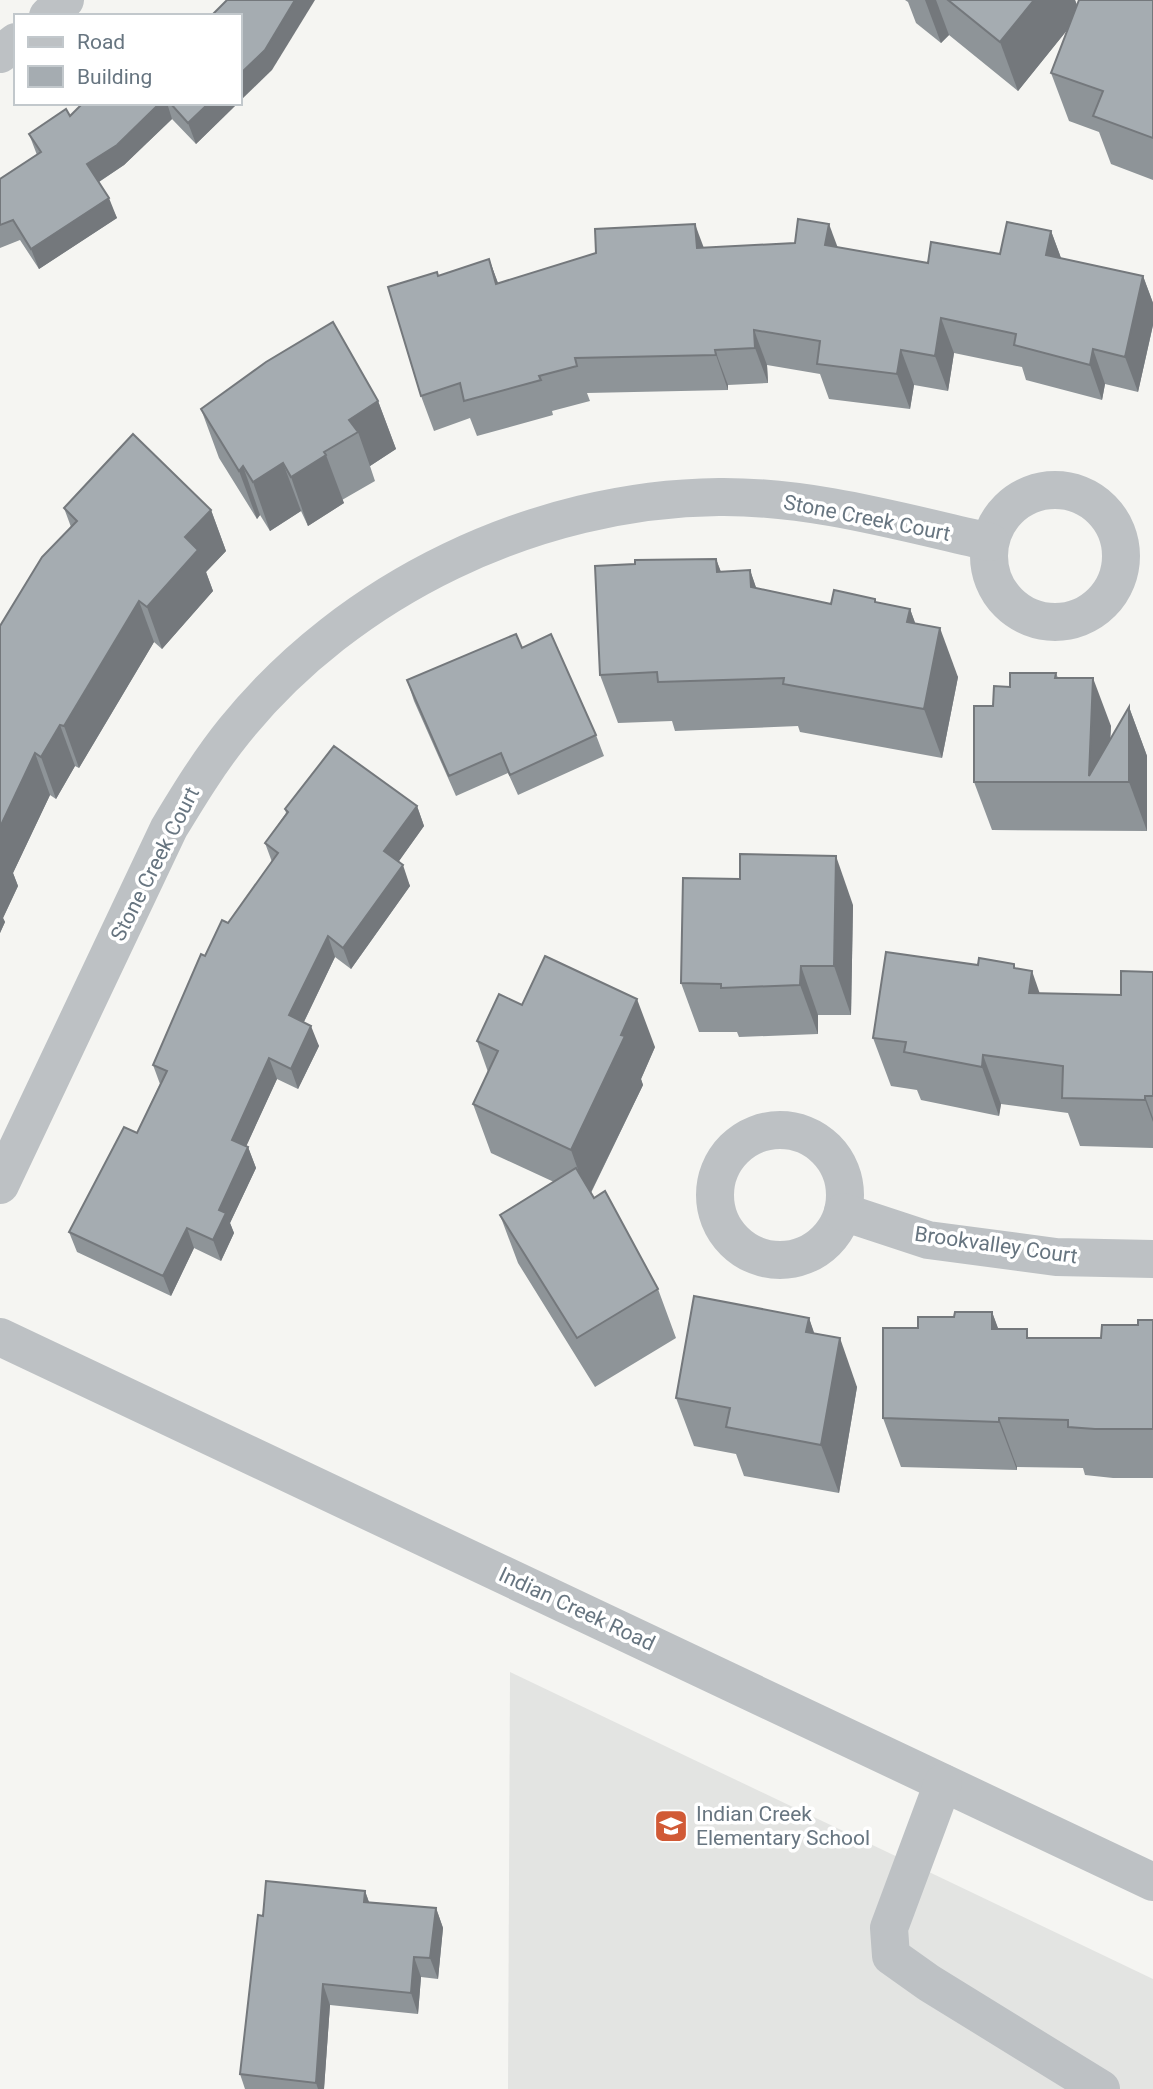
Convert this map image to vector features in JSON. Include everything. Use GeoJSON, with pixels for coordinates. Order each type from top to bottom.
{"type":"FeatureCollection","features":[{"type":"Feature","properties":{"kind":"street"},"geometry":{"type":"LineString","coordinates":[[50,14],[65,0]]}},
{"type":"Feature","properties":{"kind":"street","name":"Stone Creek Court"},"geometry":{"type":"LineString","coordinates":[[0,1185],[169,828],[200,778],[234,731],[275,687],[318,647],[376,604],[437,567],[508,536],[582,514],[651,502],[720,497],[786,501],[851,511],[990,542]]}},
{"type":"Feature","properties":{"kind":"street","name":"Brookvalley Court"},"geometry":{"type":"LineString","coordinates":[[843,1212],[928,1240],[1056,1257],[1153,1259]]}},
{"type":"Feature","properties":{"kind":"street","name":"Indian Creek Road"},"geometry":{"type":"LineString","coordinates":[[0,1337],[1153,1882]]}},
{"type":"Feature","properties":{"kind":"street"},"geometry":{"type":"LineString","coordinates":[[943,1783],[889,1928],[891,1956],[929,1983],[1101,2089]]}},
{"type":"Feature","properties":{"kind":"shaded area","name":"Indian Creek Elementary School"},"geometry":{"type":"Polygon","coordinates":[[[510,1672],[1153,1979],[1153,2089],[508,2089],[510,1672]]]}},
{"type":"Feature","properties":{"kind":"building"},"geometry":{"type":"Polygon","coordinates":[[[227,0],[295,0],[265,50],[242,72],[242,14],[213,14],[227,0]]]}},
{"type":"Feature","properties":{"kind":"building"},"geometry":{"type":"Polygon","coordinates":[[[948,0],[1034,0],[1000,42],[948,0]]]}},
{"type":"Feature","properties":{"kind":"building"},"geometry":{"type":"Polygon","coordinates":[[[1079,0],[1153,0],[1153,138],[1093,116],[1103,91],[1051,73],[1079,0]]]}},
{"type":"Feature","properties":{"kind":"building"},"geometry":{"type":"Polygon","coordinates":[[[81,105],[158,105],[117,145],[87,164],[109,198],[31,249],[13,220],[0,225],[0,179],[41,152],[29,134],[66,109],[70,116],[81,105]]]}},
{"type":"Feature","properties":{"kind":"building"},"geometry":{"type":"Polygon","coordinates":[[[172,105],[207,105],[188,123],[172,105]]]}},
{"type":"Feature","properties":{"kind":"building"},"geometry":{"type":"Polygon","coordinates":[[[798,219],[829,224],[825,245],[928,263],[931,242],[1000,254],[1007,222],[1051,231],[1046,255],[1143,276],[1125,357],[1093,349],[1090,365],[1014,345],[1016,334],[941,318],[935,356],[901,350],[897,374],[817,364],[820,341],[754,330],[755,348],[715,350],[716,355],[575,358],[577,366],[539,376],[541,380],[464,401],[460,383],[421,396],[388,287],[437,272],[438,276],[489,259],[496,284],[596,253],[595,229],[695,224],[697,248],[795,243],[798,219]]]}},
{"type":"Feature","properties":{"kind":"building"},"geometry":{"type":"Polygon","coordinates":[[[333,322],[378,401],[349,420],[358,432],[324,452],[326,455],[291,477],[283,463],[253,482],[243,466],[239,471],[201,409],[266,362],[333,322]]]}},
{"type":"Feature","properties":{"kind":"building"},"geometry":{"type":"Polygon","coordinates":[[[133,434],[211,510],[185,537],[198,550],[147,607],[139,601],[64,726],[60,725],[41,757],[35,753],[0,827],[0,626],[42,557],[77,521],[64,508],[133,434]]]}},
{"type":"Feature","properties":{"kind":"building"},"geometry":{"type":"Polygon","coordinates":[[[716,559],[717,572],[750,570],[751,587],[831,604],[834,590],[910,609],[907,622],[940,628],[924,709],[783,684],[784,678],[658,682],[657,672],[600,675],[595,566],[635,564],[635,560],[716,559]]]}},
{"type":"Feature","properties":{"kind":"building"},"geometry":{"type":"Polygon","coordinates":[[[516,634],[522,648],[551,634],[596,735],[510,775],[501,753],[449,776],[407,680],[516,634]]]}},
{"type":"Feature","properties":{"kind":"building"},"geometry":{"type":"Polygon","coordinates":[[[1010,673],[1056,673],[1055,678],[1093,678],[1089,776],[1129,707],[1129,782],[974,782],[974,706],[993,706],[994,686],[1010,687],[1010,673]]]}},
{"type":"Feature","properties":{"kind":"building"},"geometry":{"type":"Polygon","coordinates":[[[334,746],[417,806],[384,851],[403,865],[343,948],[328,936],[289,1015],[311,1026],[291,1069],[269,1058],[232,1140],[248,1147],[219,1210],[226,1213],[213,1240],[187,1228],[163,1276],[69,1232],[124,1127],[137,1133],[167,1071],[153,1065],[201,954],[205,956],[222,920],[228,923],[278,853],[265,843],[288,812],[285,809],[334,746]]]}},
{"type":"Feature","properties":{"kind":"building"},"geometry":{"type":"Polygon","coordinates":[[[740,854],[836,856],[834,966],[801,966],[800,985],[721,988],[721,984],[681,983],[683,878],[740,879],[740,854]]]}},
{"type":"Feature","properties":{"kind":"building"},"geometry":{"type":"Polygon","coordinates":[[[886,952],[978,965],[979,958],[1014,964],[1014,968],[1032,971],[1029,993],[1121,995],[1121,971],[1153,972],[1153,1096],[1145,1096],[1145,1100],[1062,1098],[1063,1066],[983,1055],[982,1067],[904,1052],[906,1042],[873,1038],[886,952]]]}},
{"type":"Feature","properties":{"kind":"building"},"geometry":{"type":"Polygon","coordinates":[[[545,956],[637,999],[621,1035],[625,1036],[571,1150],[473,1104],[498,1051],[477,1041],[499,994],[522,1005],[545,956]]]}},
{"type":"Feature","properties":{"kind":"building"},"geometry":{"type":"Polygon","coordinates":[[[576,1168],[594,1198],[605,1191],[658,1289],[577,1338],[500,1215],[576,1168]]]}},
{"type":"Feature","properties":{"kind":"building"},"geometry":{"type":"Polygon","coordinates":[[[694,1296],[809,1318],[806,1332],[840,1338],[821,1445],[726,1427],[730,1408],[676,1398],[694,1296]]]}},
{"type":"Feature","properties":{"kind":"building"},"geometry":{"type":"Polygon","coordinates":[[[955,1312],[992,1312],[992,1329],[1027,1329],[1027,1338],[1101,1338],[1102,1325],[1138,1325],[1138,1320],[1153,1320],[1153,1429],[1068,1427],[1068,1420],[999,1418],[999,1422],[883,1418],[883,1328],[918,1328],[918,1317],[954,1317],[955,1312]]]}},
{"type":"Feature","properties":{"kind":"building"},"geometry":{"type":"Polygon","coordinates":[[[266,1881],[365,1891],[364,1902],[436,1908],[430,1958],[414,1957],[411,1993],[323,1984],[316,2083],[240,2074],[258,1915],[263,1916],[266,1881]]]}},
{"type":"Feature","properties":{"kind":"place","name":"Indian Creek Elementary School"},"geometry":{"type":"Point","coordinates":[671,1826]}}]}
